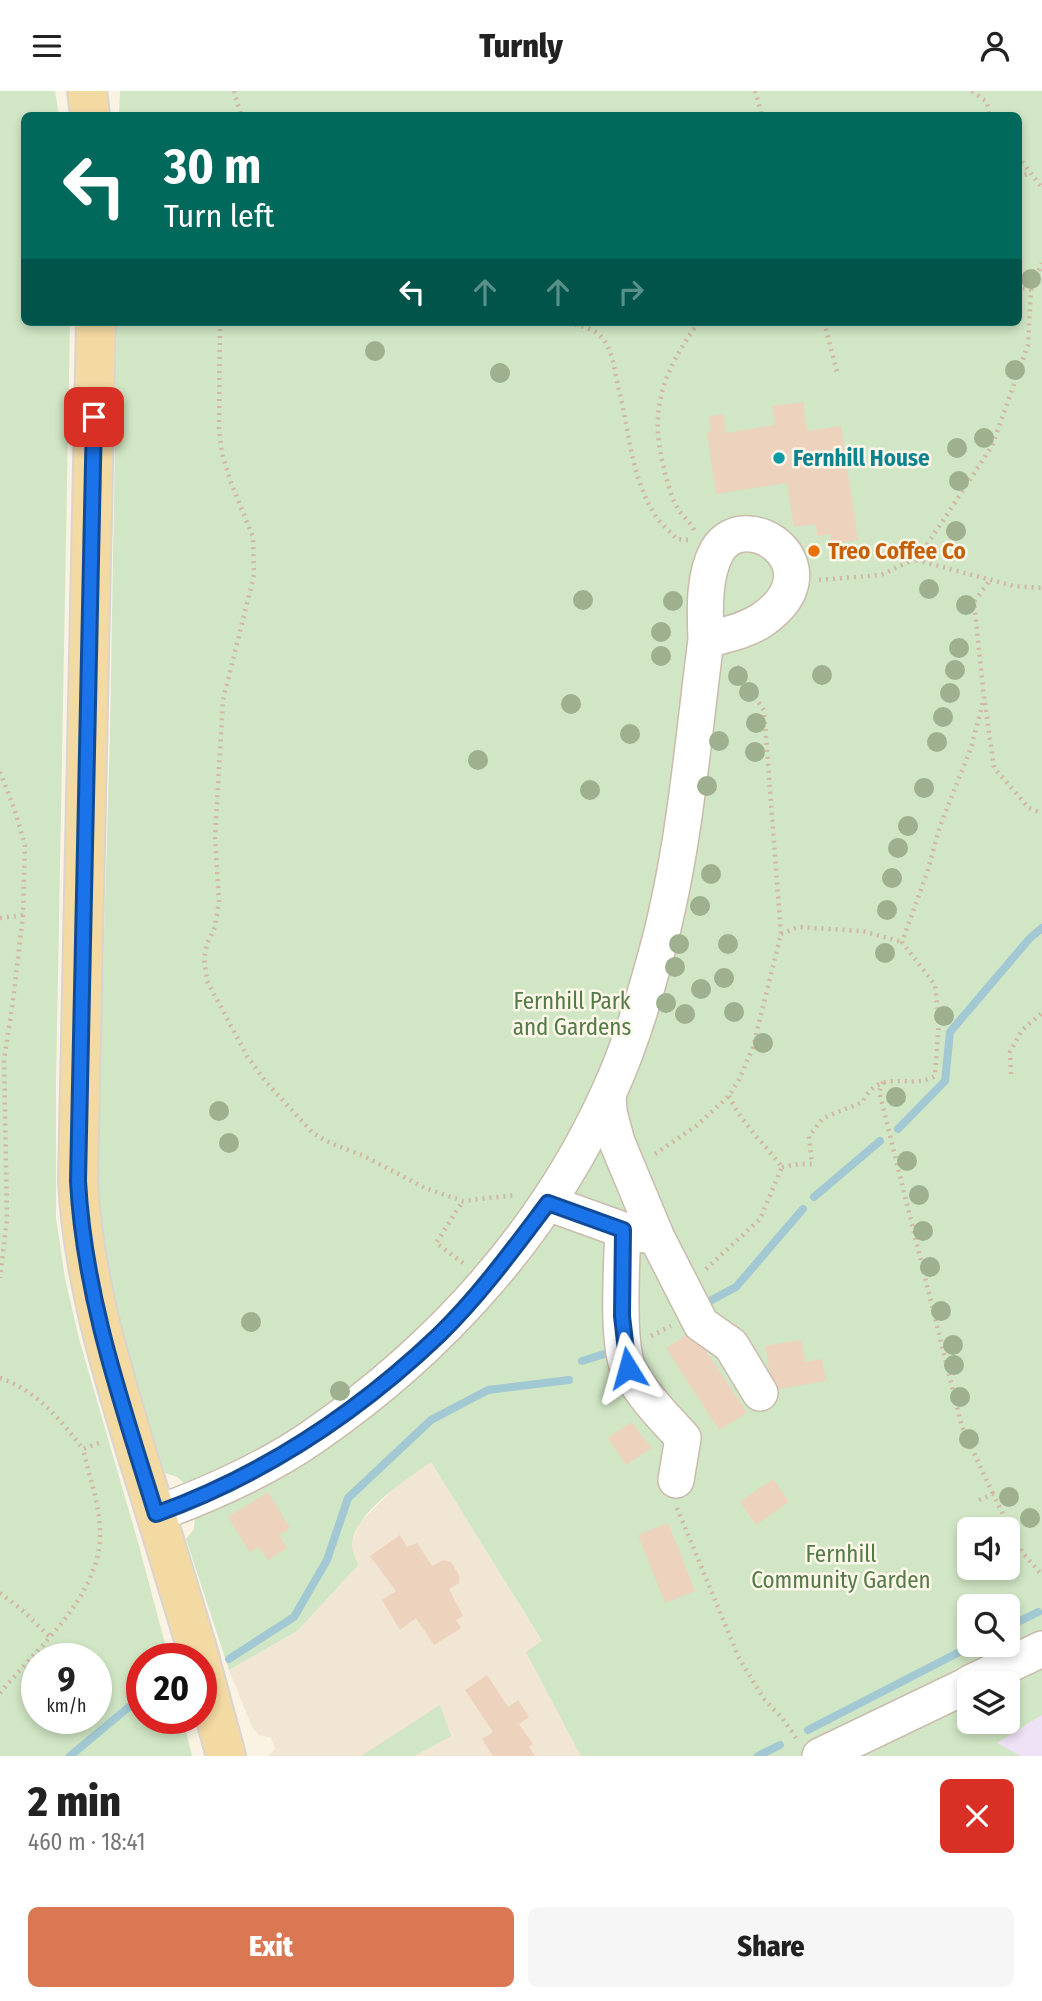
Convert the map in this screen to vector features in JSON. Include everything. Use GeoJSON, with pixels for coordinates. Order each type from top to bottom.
{"type":"FeatureCollection","features":[{"type":"Feature","properties":{"kind":"main road"},"geometry":{"type":"LineString","coordinates":[[87,91],[90,112]]}},
{"type":"Feature","properties":{"kind":"main road"},"geometry":{"type":"LineString","coordinates":[[96,326],[79,1218],[87,1274],[131,1433],[195,1643]]}},
{"type":"Feature","properties":{"kind":"main road"},"geometry":{"type":"LineString","coordinates":[[217,1723],[226,1756]]}},
{"type":"Feature","properties":{"kind":"lane"},"geometry":{"type":"LineString","coordinates":[[156,1514],[198,1499],[313,1437],[388,1379],[440,1334],[481,1288],[548,1203],[608,1095],[640,1009],[664,923],[680,840],[705,648],[705,610],[710,569],[717,551],[726,539],[746,533],[764,536],[780,548],[791,564],[793,580],[775,610],[760,622],[705,648]]}},
{"type":"Feature","properties":{"kind":"lane"},"geometry":{"type":"LineString","coordinates":[[608,1095],[609,1112],[626,1168],[657,1238],[701,1324],[731,1345],[760,1393]]}},
{"type":"Feature","properties":{"kind":"lane"},"geometry":{"type":"LineString","coordinates":[[548,1203],[623,1230],[657,1238]]}},
{"type":"Feature","properties":{"kind":"lane"},"geometry":{"type":"LineString","coordinates":[[623,1230],[622,1316],[628,1368],[646,1395],[683,1438],[676,1480]]}},
{"type":"Feature","properties":{"kind":"lane"},"geometry":{"type":"LineString","coordinates":[[995,1671],[1042,1649]]}},
{"type":"Feature","properties":{"kind":"lane"},"geometry":{"type":"LineString","coordinates":[[820,1756],[957,1689]]}},
{"type":"Feature","properties":{"kind":"path"},"geometry":{"type":"LineString","coordinates":[[234,91],[240,112]]}},
{"type":"Feature","properties":{"kind":"path"},"geometry":{"type":"LineString","coordinates":[[755,91],[761,112]]}},
{"type":"Feature","properties":{"kind":"path"},"geometry":{"type":"LineString","coordinates":[[972,91],[987,102],[989,112]]}},
{"type":"Feature","properties":{"kind":"path"},"geometry":{"type":"LineString","coordinates":[[1022,161],[1042,188]]}},
{"type":"Feature","properties":{"kind":"path"},"geometry":{"type":"LineString","coordinates":[[1022,176],[1031,173]]}},
{"type":"Feature","properties":{"kind":"path"},"geometry":{"type":"LineString","coordinates":[[793,580],[842,580],[881,575],[915,560],[992,446],[1028,345],[1031,290],[1042,263]]}},
{"type":"Feature","properties":{"kind":"path"},"geometry":{"type":"LineString","coordinates":[[1022,288],[1031,290]]}},
{"type":"Feature","properties":{"kind":"path"},"geometry":{"type":"LineString","coordinates":[[220,326],[219,428],[222,454],[253,537],[254,575],[223,700],[215,838],[219,901],[215,927],[204,958],[207,981],[247,1056],[266,1083],[313,1133],[425,1188],[463,1201],[512,1195],[548,1203]]}},
{"type":"Feature","properties":{"kind":"path"},"geometry":{"type":"LineString","coordinates":[[583,326],[595,331],[605,341],[612,359],[636,472],[656,517],[677,540],[698,540],[691,524],[678,509],[670,490],[656,429],[658,403],[668,372],[696,326]]}},
{"type":"Feature","properties":{"kind":"path"},"geometry":{"type":"LineString","coordinates":[[825,326],[836,372]]}},
{"type":"Feature","properties":{"kind":"path"},"geometry":{"type":"LineString","coordinates":[[915,560],[1014,586],[1042,588]]}},
{"type":"Feature","properties":{"kind":"path"},"geometry":{"type":"LineString","coordinates":[[990,580],[974,602],[994,768],[1030,808],[1042,813]]}},
{"type":"Feature","properties":{"kind":"path"},"geometry":{"type":"LineString","coordinates":[[626,1168],[674,1143],[729,1096],[753,1047],[781,934],[764,711],[737,667],[705,648]]}},
{"type":"Feature","properties":{"kind":"path"},"geometry":{"type":"LineString","coordinates":[[902,942],[927,873],[940,826],[971,748],[984,698]]}},
{"type":"Feature","properties":{"kind":"path"},"geometry":{"type":"LineString","coordinates":[[0,772],[25,845],[23,915],[4,1060],[2,1163],[7,1220],[0,1278]]}},
{"type":"Feature","properties":{"kind":"path"},"geometry":{"type":"LineString","coordinates":[[0,918],[23,915]]}},
{"type":"Feature","properties":{"kind":"path"},"geometry":{"type":"LineString","coordinates":[[781,934],[798,927],[862,932],[902,942],[934,985],[939,1021],[934,1076],[926,1081],[884,1081],[867,1093],[863,1103],[823,1118],[809,1136],[812,1164],[782,1167]]}},
{"type":"Feature","properties":{"kind":"path"},"geometry":{"type":"LineString","coordinates":[[1011,1074],[1010,1052],[1022,1030],[1042,1013]]}},
{"type":"Feature","properties":{"kind":"path"},"geometry":{"type":"LineString","coordinates":[[884,1081],[879,1091],[962,1427],[1022,1552],[1042,1575]]}},
{"type":"Feature","properties":{"kind":"path"},"geometry":{"type":"LineString","coordinates":[[729,1096],[736,1112],[782,1167]]}},
{"type":"Feature","properties":{"kind":"path"},"geometry":{"type":"LineString","coordinates":[[625,1350],[688,1298],[708,1267],[760,1219],[782,1167]]}},
{"type":"Feature","properties":{"kind":"path"},"geometry":{"type":"LineString","coordinates":[[463,1201],[436,1243],[463,1264],[481,1288]]}},
{"type":"Feature","properties":{"kind":"path"},"geometry":{"type":"LineString","coordinates":[[0,1378],[18,1384],[37,1397],[83,1448],[98,1511],[100,1533],[90,1575],[75,1606],[0,1693]]}},
{"type":"Feature","properties":{"kind":"path"},"geometry":{"type":"LineString","coordinates":[[83,1448],[131,1433]]}},
{"type":"Feature","properties":{"kind":"path"},"geometry":{"type":"LineString","coordinates":[[676,1480],[675,1502],[740,1658],[764,1699],[791,1731]]}},
{"type":"Feature","properties":{"kind":"path"},"geometry":{"type":"LineString","coordinates":[[979,1500],[993,1494]]}},
{"type":"Feature","properties":{"kind":"path"},"geometry":{"type":"LineString","coordinates":[[0,1593],[48,1636]]}},
{"type":"Feature","properties":{"kind":"shaded area"},"geometry":{"type":"Polygon","coordinates":[[[431,1462],[614,1756],[268,1756],[275,1749],[271,1738],[259,1735],[252,1727],[229,1670],[297,1631],[351,1544],[359,1523],[400,1483],[431,1462]]]}},
{"type":"Feature","properties":{"kind":"shaded area"},"geometry":{"type":"Polygon","coordinates":[[[1042,1715],[1042,1756],[976,1756],[1011,1734],[1020,1734],[1020,1729],[1042,1715]]]}},
{"type":"Feature","properties":{"kind":"green space"},"geometry":{"type":"Polygon","coordinates":[[[0,91],[55,91],[58,112],[21,112],[21,326],[70,326],[56,1218],[65,1278],[79,1339],[165,1643],[126,1643],[126,1734],[187,1734],[192,1756],[0,1756],[0,91]]]}},
{"type":"Feature","properties":{"kind":"green space","name":"Fernhill Park and Gardens"},"geometry":{"type":"Polygon","coordinates":[[[120,91],[1042,91],[1042,1715],[1020,1729],[1020,1671],[957,1671],[957,1734],[1011,1734],[997,1743],[1021,1756],[581,1756],[526,1652],[542,1641],[431,1462],[371,1509],[355,1533],[352,1544],[358,1565],[297,1631],[229,1670],[186,1539],[194,1529],[195,1513],[183,1482],[165,1473],[122,1329],[106,1256],[97,1180],[110,734],[117,326],[1022,326],[1022,112],[119,112],[120,91]]]}},
{"type":"Feature","properties":{"kind":"green space"},"geometry":{"type":"Polygon","coordinates":[[[440,1705],[451,1736],[414,1756],[361,1756],[440,1705]]]}},
{"type":"Feature","properties":{"kind":"building","name":"Fernhill House"},"geometry":{"type":"Polygon","coordinates":[[[803,402],[807,431],[841,426],[858,540],[831,544],[830,534],[817,536],[816,524],[794,527],[787,483],[716,494],[707,432],[711,432],[709,417],[723,414],[726,433],[775,425],[772,406],[803,402]]]}},
{"type":"Feature","properties":{"kind":"building"},"geometry":{"type":"Polygon","coordinates":[[[693,1331],[747,1413],[719,1430],[666,1348],[693,1331]]]}},
{"type":"Feature","properties":{"kind":"building"},"geometry":{"type":"Polygon","coordinates":[[[801,1340],[805,1362],[822,1359],[826,1381],[773,1390],[765,1346],[801,1340]]]}},
{"type":"Feature","properties":{"kind":"building"},"geometry":{"type":"Polygon","coordinates":[[[631,1422],[652,1448],[626,1465],[608,1438],[631,1422]]]}},
{"type":"Feature","properties":{"kind":"building"},"geometry":{"type":"Polygon","coordinates":[[[773,1479],[789,1502],[756,1525],[740,1502],[773,1479]]]}},
{"type":"Feature","properties":{"kind":"building"},"geometry":{"type":"Polygon","coordinates":[[[268,1492],[290,1528],[279,1535],[287,1548],[268,1560],[259,1547],[250,1552],[228,1517],[268,1492]]]}},
{"type":"Feature","properties":{"kind":"building"},"geometry":{"type":"Polygon","coordinates":[[[668,1523],[695,1591],[665,1603],[638,1535],[668,1523]]]}},
{"type":"Feature","properties":{"kind":"building"},"geometry":{"type":"Polygon","coordinates":[[[400,1535],[407,1547],[417,1543],[432,1566],[443,1560],[451,1562],[459,1575],[459,1583],[449,1589],[463,1616],[456,1620],[461,1628],[434,1645],[416,1618],[400,1630],[382,1600],[396,1591],[370,1556],[400,1535]]]}},
{"type":"Feature","properties":{"kind":"building"},"geometry":{"type":"Polygon","coordinates":[[[487,1675],[508,1707],[518,1700],[529,1717],[519,1724],[533,1744],[529,1747],[535,1756],[493,1756],[482,1739],[493,1732],[465,1690],[487,1675]]]}},
{"type":"Feature","properties":{"kind":"waterway"},"geometry":{"type":"LineString","coordinates":[[898,1129],[945,1081],[950,1032],[1030,938],[1042,928]]}},
{"type":"Feature","properties":{"kind":"waterway"},"geometry":{"type":"LineString","coordinates":[[814,1197],[880,1141]]}},
{"type":"Feature","properties":{"kind":"waterway"},"geometry":{"type":"LineString","coordinates":[[706,1303],[736,1287],[803,1209]]}},
{"type":"Feature","properties":{"kind":"waterway"},"geometry":{"type":"LineString","coordinates":[[582,1361],[614,1351]]}},
{"type":"Feature","properties":{"kind":"waterway"},"geometry":{"type":"LineString","coordinates":[[229,1659],[294,1617],[327,1560],[348,1498],[431,1420],[488,1390],[569,1380]]}},
{"type":"Feature","properties":{"kind":"waterway"},"geometry":{"type":"LineString","coordinates":[[1020,1621],[1038,1612]]}},
{"type":"Feature","properties":{"kind":"waterway"},"geometry":{"type":"LineString","coordinates":[[808,1730],[957,1653]]}},
{"type":"Feature","properties":{"kind":"waterway"},"geometry":{"type":"LineString","coordinates":[[70,1756],[126,1709]]}},
{"type":"Feature","properties":{"kind":"waterway"},"geometry":{"type":"LineString","coordinates":[[758,1756],[780,1745]]}},
{"type":"Feature","properties":{"kind":"place","name":"Fernhill House"},"geometry":{"type":"Point","coordinates":[779,458]}},
{"type":"Feature","properties":{"kind":"place","name":"Treo Coffee Co"},"geometry":{"type":"Point","coordinates":[814,551]}},
{"type":"Feature","properties":{"kind":"route"},"geometry":{"type":"LineString","coordinates":[[94,417],[79,1218],[87,1274],[102,1332],[156,1514],[198,1499],[313,1437],[388,1379],[440,1334],[497,1270],[548,1203],[623,1230],[622,1316],[628,1368]]}},
{"type":"Feature","properties":{"kind":"park label","name":"Fernhill Community Garden"},"geometry":{"type":"Point","coordinates":[841,1567]}}]}
